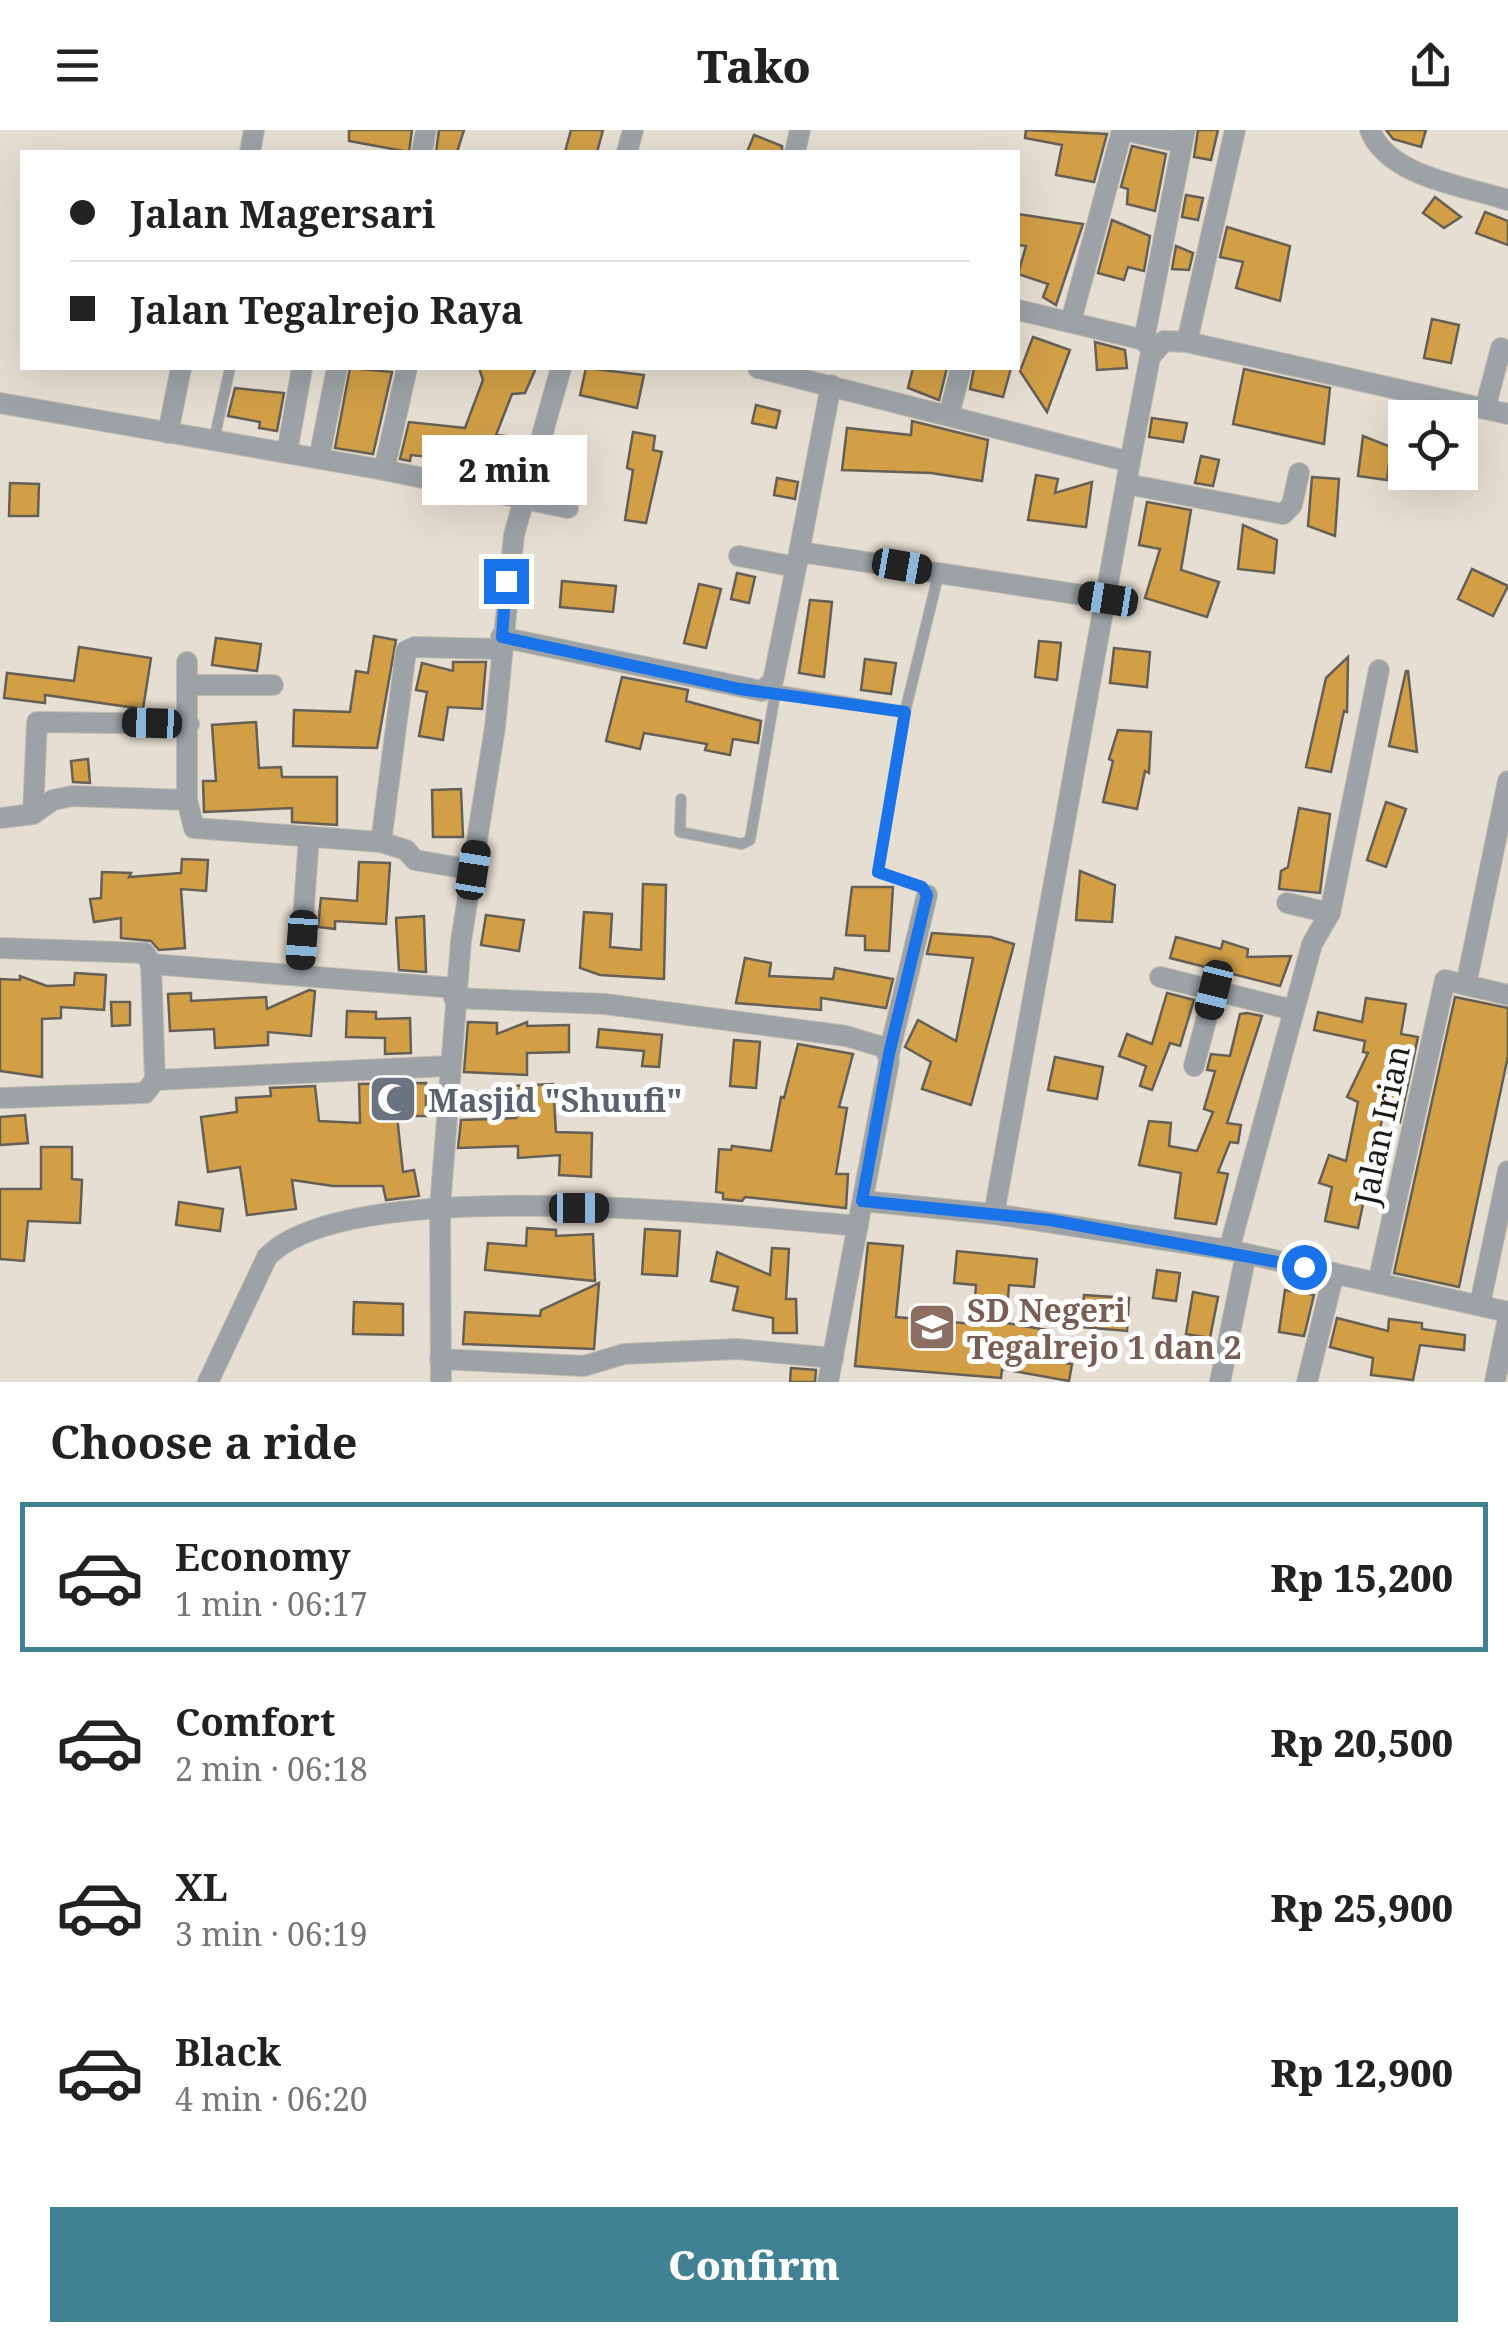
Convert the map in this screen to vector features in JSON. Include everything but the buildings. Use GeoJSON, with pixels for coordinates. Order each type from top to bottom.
{"type":"FeatureCollection","features":[{"type":"Feature","properties":{"kind":"street"},"geometry":{"type":"LineString","coordinates":[[994,1214],[1108,599],[1183,136],[1122,130],[1071,321]]}},
{"type":"Feature","properties":{"kind":"street"},"geometry":{"type":"LineString","coordinates":[[1188,342],[1235,130]]}},
{"type":"Feature","properties":{"kind":"street"},"geometry":{"type":"LineString","coordinates":[[1370,130],[1378,148],[1392,159],[1441,180],[1508,200]]}},
{"type":"Feature","properties":{"kind":"street"},"geometry":{"type":"LineString","coordinates":[[1020,310],[1071,321],[1148,345],[1188,342],[1508,414]]}},
{"type":"Feature","properties":{"kind":"street"},"geometry":{"type":"LineString","coordinates":[[1485,409],[1501,348]]}},
{"type":"Feature","properties":{"kind":"street"},"geometry":{"type":"LineString","coordinates":[[168,433],[181,370]]}},
{"type":"Feature","properties":{"kind":"street"},"geometry":{"type":"LineString","coordinates":[[288,454],[302,370]]}},
{"type":"Feature","properties":{"kind":"street"},"geometry":{"type":"LineString","coordinates":[[319,459],[336,370]]}},
{"type":"Feature","properties":{"kind":"street"},"geometry":{"type":"LineString","coordinates":[[384,470],[407,370]]}},
{"type":"Feature","properties":{"kind":"street"},"geometry":{"type":"LineString","coordinates":[[441,1382],[440,1207],[455,993],[495,728],[506,581],[522,499],[560,370]]}},
{"type":"Feature","properties":{"kind":"street"},"geometry":{"type":"LineString","coordinates":[[767,370],[1130,462]]}},
{"type":"Feature","properties":{"kind":"street"},"geometry":{"type":"LineString","coordinates":[[949,415],[960,370]]}},
{"type":"Feature","properties":{"kind":"street"},"geometry":{"type":"LineString","coordinates":[[382,842],[406,652],[415,647],[501,643],[772,692],[831,385]]}},
{"type":"Feature","properties":{"kind":"street"},"geometry":{"type":"LineString","coordinates":[[0,402],[384,470],[568,508]]}},
{"type":"Feature","properties":{"kind":"street"},"geometry":{"type":"LineString","coordinates":[[1128,484],[1283,514],[1292,504],[1299,472]]}},
{"type":"Feature","properties":{"kind":"street"},"geometry":{"type":"LineString","coordinates":[[739,556],[797,562],[828,553],[1108,599]]}},
{"type":"Feature","properties":{"kind":"street"},"geometry":{"type":"LineString","coordinates":[[187,662],[186,800],[194,828],[382,842],[406,850],[415,860],[473,870]]}},
{"type":"Feature","properties":{"kind":"street"},"geometry":{"type":"LineString","coordinates":[[1220,1382],[1237,1252],[1293,1010],[1312,944],[1330,913],[1379,670]]}},
{"type":"Feature","properties":{"kind":"street"},"geometry":{"type":"LineString","coordinates":[[188,686],[273,685]]}},
{"type":"Feature","properties":{"kind":"street"},"geometry":{"type":"LineString","coordinates":[[32,814],[34,726],[42,720],[188,724]]}},
{"type":"Feature","properties":{"kind":"street","name":"Jalan Irian"},"geometry":{"type":"LineString","coordinates":[[1378,1283],[1508,781]]}},
{"type":"Feature","properties":{"kind":"street"},"geometry":{"type":"LineString","coordinates":[[0,818],[32,814],[53,800],[72,796],[186,800]]}},
{"type":"Feature","properties":{"kind":"street"},"geometry":{"type":"LineString","coordinates":[[299,974],[309,837]]}},
{"type":"Feature","properties":{"kind":"street"},"geometry":{"type":"LineString","coordinates":[[828,1382],[889,1054],[927,895]]}},
{"type":"Feature","properties":{"kind":"street"},"geometry":{"type":"LineString","coordinates":[[1287,903],[1330,913]]}},
{"type":"Feature","properties":{"kind":"street"},"geometry":{"type":"LineString","coordinates":[[0,948],[135,950],[145,954],[150,964],[155,1080],[145,1092],[0,1098]]}},
{"type":"Feature","properties":{"kind":"street"},"geometry":{"type":"LineString","coordinates":[[150,964],[299,974],[455,993],[605,1004],[846,1036],[878,1043],[889,1054]]}},
{"type":"Feature","properties":{"kind":"street"},"geometry":{"type":"LineString","coordinates":[[1160,977],[1293,1010]]}},
{"type":"Feature","properties":{"kind":"street"},"geometry":{"type":"LineString","coordinates":[[1455,983],[1508,995]]}},
{"type":"Feature","properties":{"kind":"street"},"geometry":{"type":"LineString","coordinates":[[1194,1066],[1214,990]]}},
{"type":"Feature","properties":{"kind":"street"},"geometry":{"type":"LineString","coordinates":[[155,1080],[448,1066]]}},
{"type":"Feature","properties":{"kind":"street"},"geometry":{"type":"LineString","coordinates":[[1480,1304],[1508,1171]]}},
{"type":"Feature","properties":{"kind":"street"},"geometry":{"type":"LineString","coordinates":[[862,1201],[994,1214],[1237,1252],[1480,1304],[1508,1315],[1495,1382]]}},
{"type":"Feature","properties":{"kind":"street"},"geometry":{"type":"LineString","coordinates":[[208,1382],[267,1257],[281,1242],[316,1226],[440,1207],[649,1208],[858,1226]]}},
{"type":"Feature","properties":{"kind":"street"},"geometry":{"type":"LineString","coordinates":[[1306,1382],[1334,1273]]}},
{"type":"Feature","properties":{"kind":"street"},"geometry":{"type":"LineString","coordinates":[[440,1359],[584,1366],[624,1354],[737,1349],[833,1358]]}},
{"type":"Feature","properties":{"kind":"lane"},"geometry":{"type":"LineString","coordinates":[[214,441],[230,370]]}},
{"type":"Feature","properties":{"kind":"lane"},"geometry":{"type":"LineString","coordinates":[[927,895],[922,887],[878,872],[905,712],[940,572]]}},
{"type":"Feature","properties":{"kind":"lane"},"geometry":{"type":"LineString","coordinates":[[681,798],[680,832],[742,844],[750,840],[772,692],[905,712]]}},
{"type":"Feature","properties":{"kind":"place","name":"Masjid \"Shuufi\""},"geometry":{"type":"Point","coordinates":[393,1099]}},
{"type":"Feature","properties":{"kind":"place","name":"SD Negeri Tegalrejo 1 dan 2"},"geometry":{"type":"Point","coordinates":[932,1327]}},
{"type":"Feature","properties":{"kind":"route"},"geometry":{"type":"LineString","coordinates":[[506,581],[502,637],[756,692],[768,690],[905,712],[878,872],[922,887],[927,895],[889,1054],[862,1201],[1050,1220],[1229,1250],[1304,1267]]}}]}
